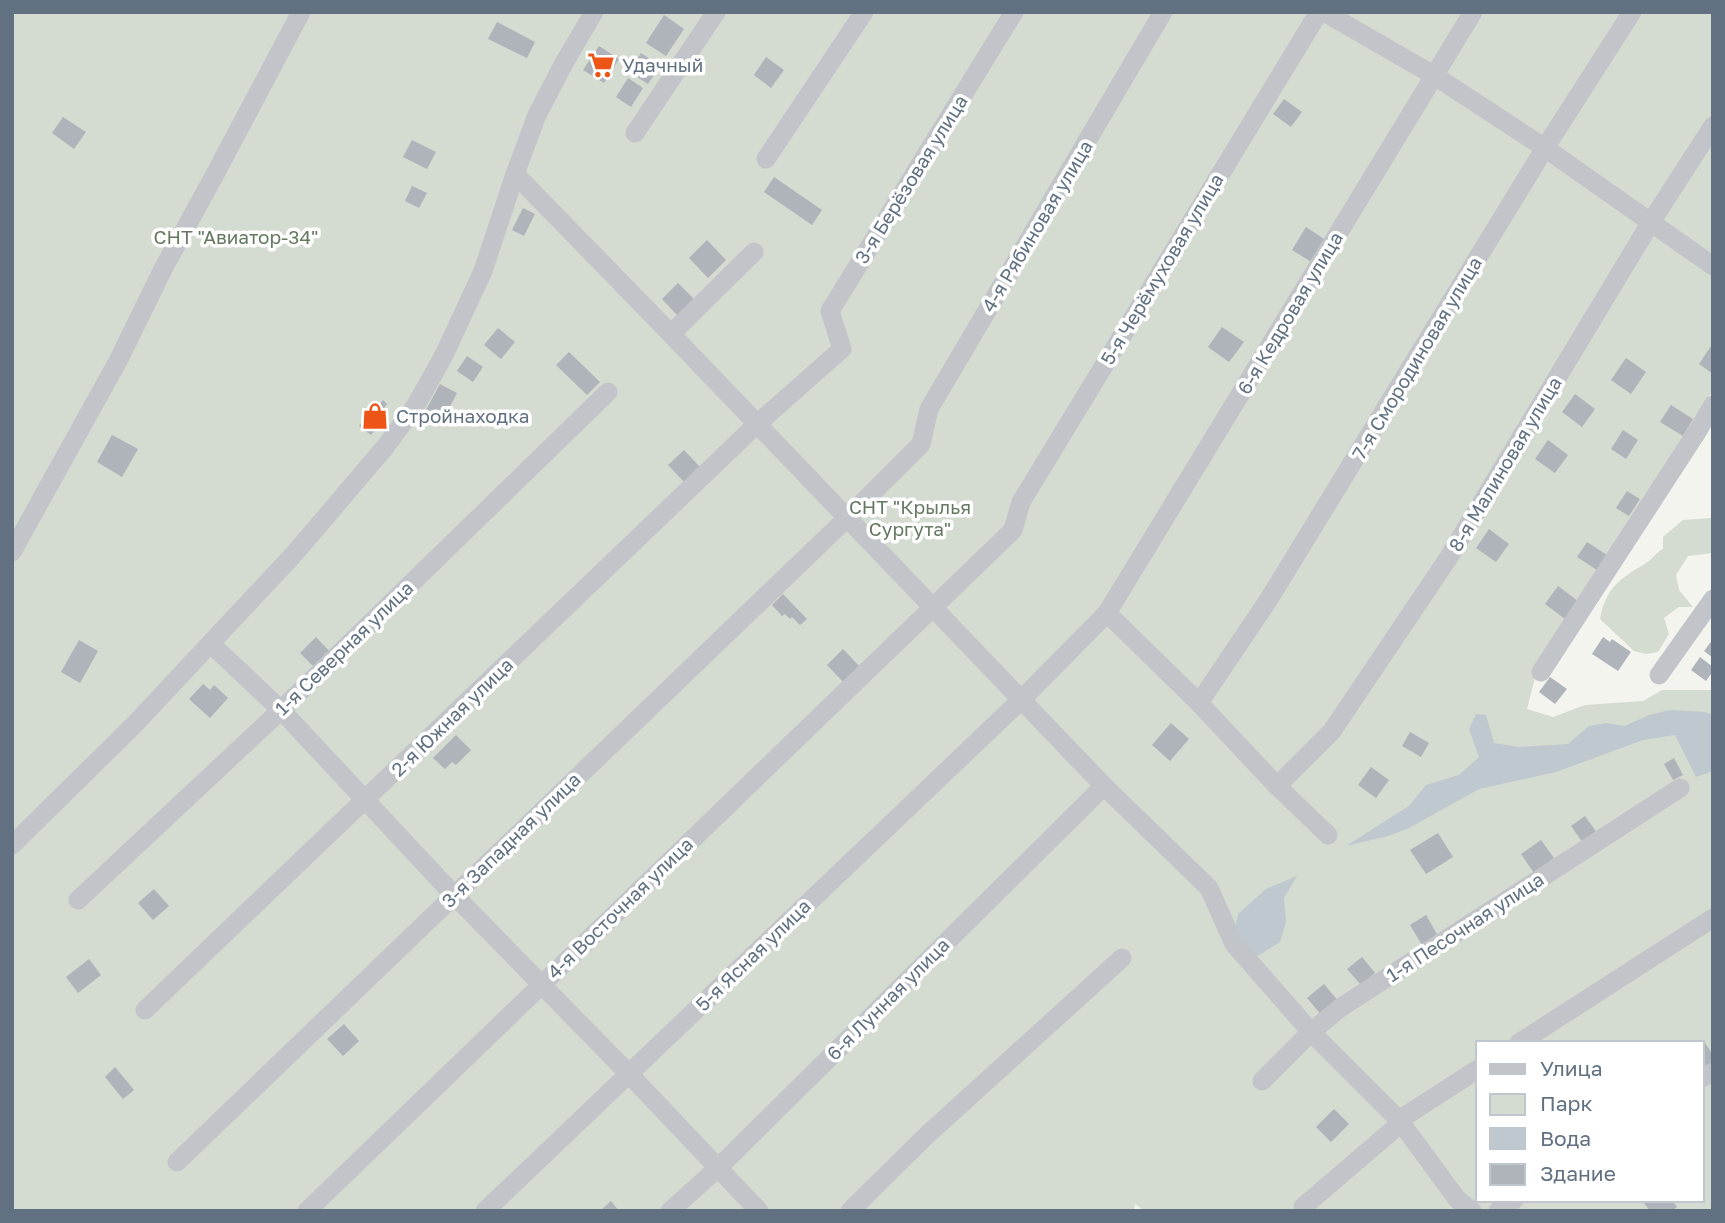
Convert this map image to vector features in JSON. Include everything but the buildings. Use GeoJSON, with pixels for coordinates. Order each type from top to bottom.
{"type":"FeatureCollection","features":[{"type":"Feature","properties":{"kind":"street"},"geometry":{"type":"LineString","coordinates":[[12,552],[118,361],[163,269],[302,12]]}},
{"type":"Feature","properties":{"kind":"street"},"geometry":{"type":"LineString","coordinates":[[12,845],[134,725],[295,553],[386,446],[416,405],[443,357],[483,271],[537,115],[594,12]]}},
{"type":"Feature","properties":{"kind":"street"},"geometry":{"type":"LineString","coordinates":[[635,133],[716,12]]}},
{"type":"Feature","properties":{"kind":"street"},"geometry":{"type":"LineString","coordinates":[[766,159],[864,12]]}},
{"type":"Feature","properties":{"kind":"street","name":"3-я Берёзовая улица"},"geometry":{"type":"LineString","coordinates":[[842,349],[830,310],[1014,12]]}},
{"type":"Feature","properties":{"kind":"street","name":"4-я Рябиновая улица"},"geometry":{"type":"LineString","coordinates":[[921,444],[929,409],[1163,12]]}},
{"type":"Feature","properties":{"kind":"street"},"geometry":{"type":"LineString","coordinates":[[1321,12],[1435,76],[1545,148],[1713,266]]}},
{"type":"Feature","properties":{"kind":"street","name":"5-я Черёмуховая улица"},"geometry":{"type":"LineString","coordinates":[[1013,530],[1021,502],[1321,12]]}},
{"type":"Feature","properties":{"kind":"street","name":"6-я Кедровая улица"},"geometry":{"type":"LineString","coordinates":[[1021,701],[1107,613],[1474,12]]}},
{"type":"Feature","properties":{"kind":"street","name":"7-я Смородиновая улица"},"geometry":{"type":"LineString","coordinates":[[1199,703],[1269,599],[1545,148],[1632,12]]}},
{"type":"Feature","properties":{"kind":"street","name":"8-я Малиновая улица"},"geometry":{"type":"LineString","coordinates":[[1277,786],[1332,731],[1449,557],[1651,222],[1713,126]]}},
{"type":"Feature","properties":{"kind":"street"},"geometry":{"type":"LineString","coordinates":[[515,174],[933,606],[1021,701],[1209,888],[1234,944],[1311,1031],[1399,1120],[1457,1199],[1472,1211]]}},
{"type":"Feature","properties":{"kind":"street"},"geometry":{"type":"LineString","coordinates":[[671,334],[754,252]]}},
{"type":"Feature","properties":{"kind":"street","name":"2-я Южная улица"},"geometry":{"type":"LineString","coordinates":[[145,1010],[757,424],[842,349]]}},
{"type":"Feature","properties":{"kind":"street","name":"1-я Северная улица"},"geometry":{"type":"LineString","coordinates":[[78,900],[281,710],[608,392]]}},
{"type":"Feature","properties":{"kind":"street"},"geometry":{"type":"LineString","coordinates":[[1541,672],[1713,405]]}},
{"type":"Feature","properties":{"kind":"street","name":"3-я Западная улица"},"geometry":{"type":"LineString","coordinates":[[177,1162],[847,519],[921,444]]}},
{"type":"Feature","properties":{"kind":"street","name":"4-я Восточная улица"},"geometry":{"type":"LineString","coordinates":[[307,1211],[1013,530]]}},
{"type":"Feature","properties":{"kind":"street"},"geometry":{"type":"LineString","coordinates":[[1658,675],[1713,599]]}},
{"type":"Feature","properties":{"kind":"street"},"geometry":{"type":"LineString","coordinates":[[1107,613],[1328,835]]}},
{"type":"Feature","properties":{"kind":"street"},"geometry":{"type":"LineString","coordinates":[[211,644],[281,710],[540,985],[760,1211]]}},
{"type":"Feature","properties":{"kind":"street","name":"5-я Ясная улица"},"geometry":{"type":"LineString","coordinates":[[485,1211],[1021,701]]}},
{"type":"Feature","properties":{"kind":"street","name":"6-я Лунная улица"},"geometry":{"type":"LineString","coordinates":[[670,1211],[718,1168],[1104,786]]}},
{"type":"Feature","properties":{"kind":"street","name":"1-я Песочная улица"},"geometry":{"type":"LineString","coordinates":[[1262,1081],[1311,1031],[1340,1008],[1680,788]]}},
{"type":"Feature","properties":{"kind":"street"},"geometry":{"type":"LineString","coordinates":[[1522,1041],[1713,918]]}},
{"type":"Feature","properties":{"kind":"street"},"geometry":{"type":"LineString","coordinates":[[850,1211],[926,1136],[1122,958]]}},
{"type":"Feature","properties":{"kind":"street"},"geometry":{"type":"LineString","coordinates":[[1303,1207],[1394,1129],[1399,1120],[1476,1070]]}},
{"type":"Feature","properties":{"kind":"green space","name":"CНТ \"Крылья Сургута\""},"geometry":{"type":"Polygon","coordinates":[[[12,12],[1713,12],[1713,390],[1539,662],[1527,709],[1553,717],[1585,705],[1643,701],[1662,690],[1713,690],[1713,1211],[1144,1211],[1135,1204],[1134,1211],[12,1211],[12,12]]]}},
{"type":"Feature","properties":{"kind":"green space"},"geometry":{"type":"Polygon","coordinates":[[[1711,518],[1713,553],[1688,556],[1676,575],[1679,590],[1693,607],[1679,607],[1664,618],[1669,634],[1658,652],[1646,654],[1634,651],[1600,619],[1610,591],[1663,549],[1663,537],[1683,520],[1711,518]]]}},
{"type":"Feature","properties":{"kind":"water"},"geometry":{"type":"Polygon","coordinates":[[[1670,710],[1713,715],[1713,771],[1696,777],[1675,735],[1643,740],[1556,772],[1479,789],[1409,828],[1346,846],[1409,806],[1426,785],[1459,775],[1479,757],[1469,729],[1476,714],[1486,715],[1494,743],[1519,747],[1568,744],[1589,726],[1606,723],[1625,726],[1649,715],[1670,710]]]}},
{"type":"Feature","properties":{"kind":"water"},"geometry":{"type":"Polygon","coordinates":[[[1297,876],[1284,898],[1286,922],[1280,942],[1256,957],[1235,929],[1238,914],[1266,889],[1297,876]]]}},
{"type":"Feature","properties":{"kind":"place","name":"Удачный"},"geometry":{"type":"Point","coordinates":[601,65]}},
{"type":"Feature","properties":{"kind":"place","name":"Стройнаходка"},"geometry":{"type":"Point","coordinates":[375,416]}},
{"type":"Feature","properties":{"kind":"park label","name":"СНТ \"Авиатор-34\""},"geometry":{"type":"Point","coordinates":[236,237]}}]}
